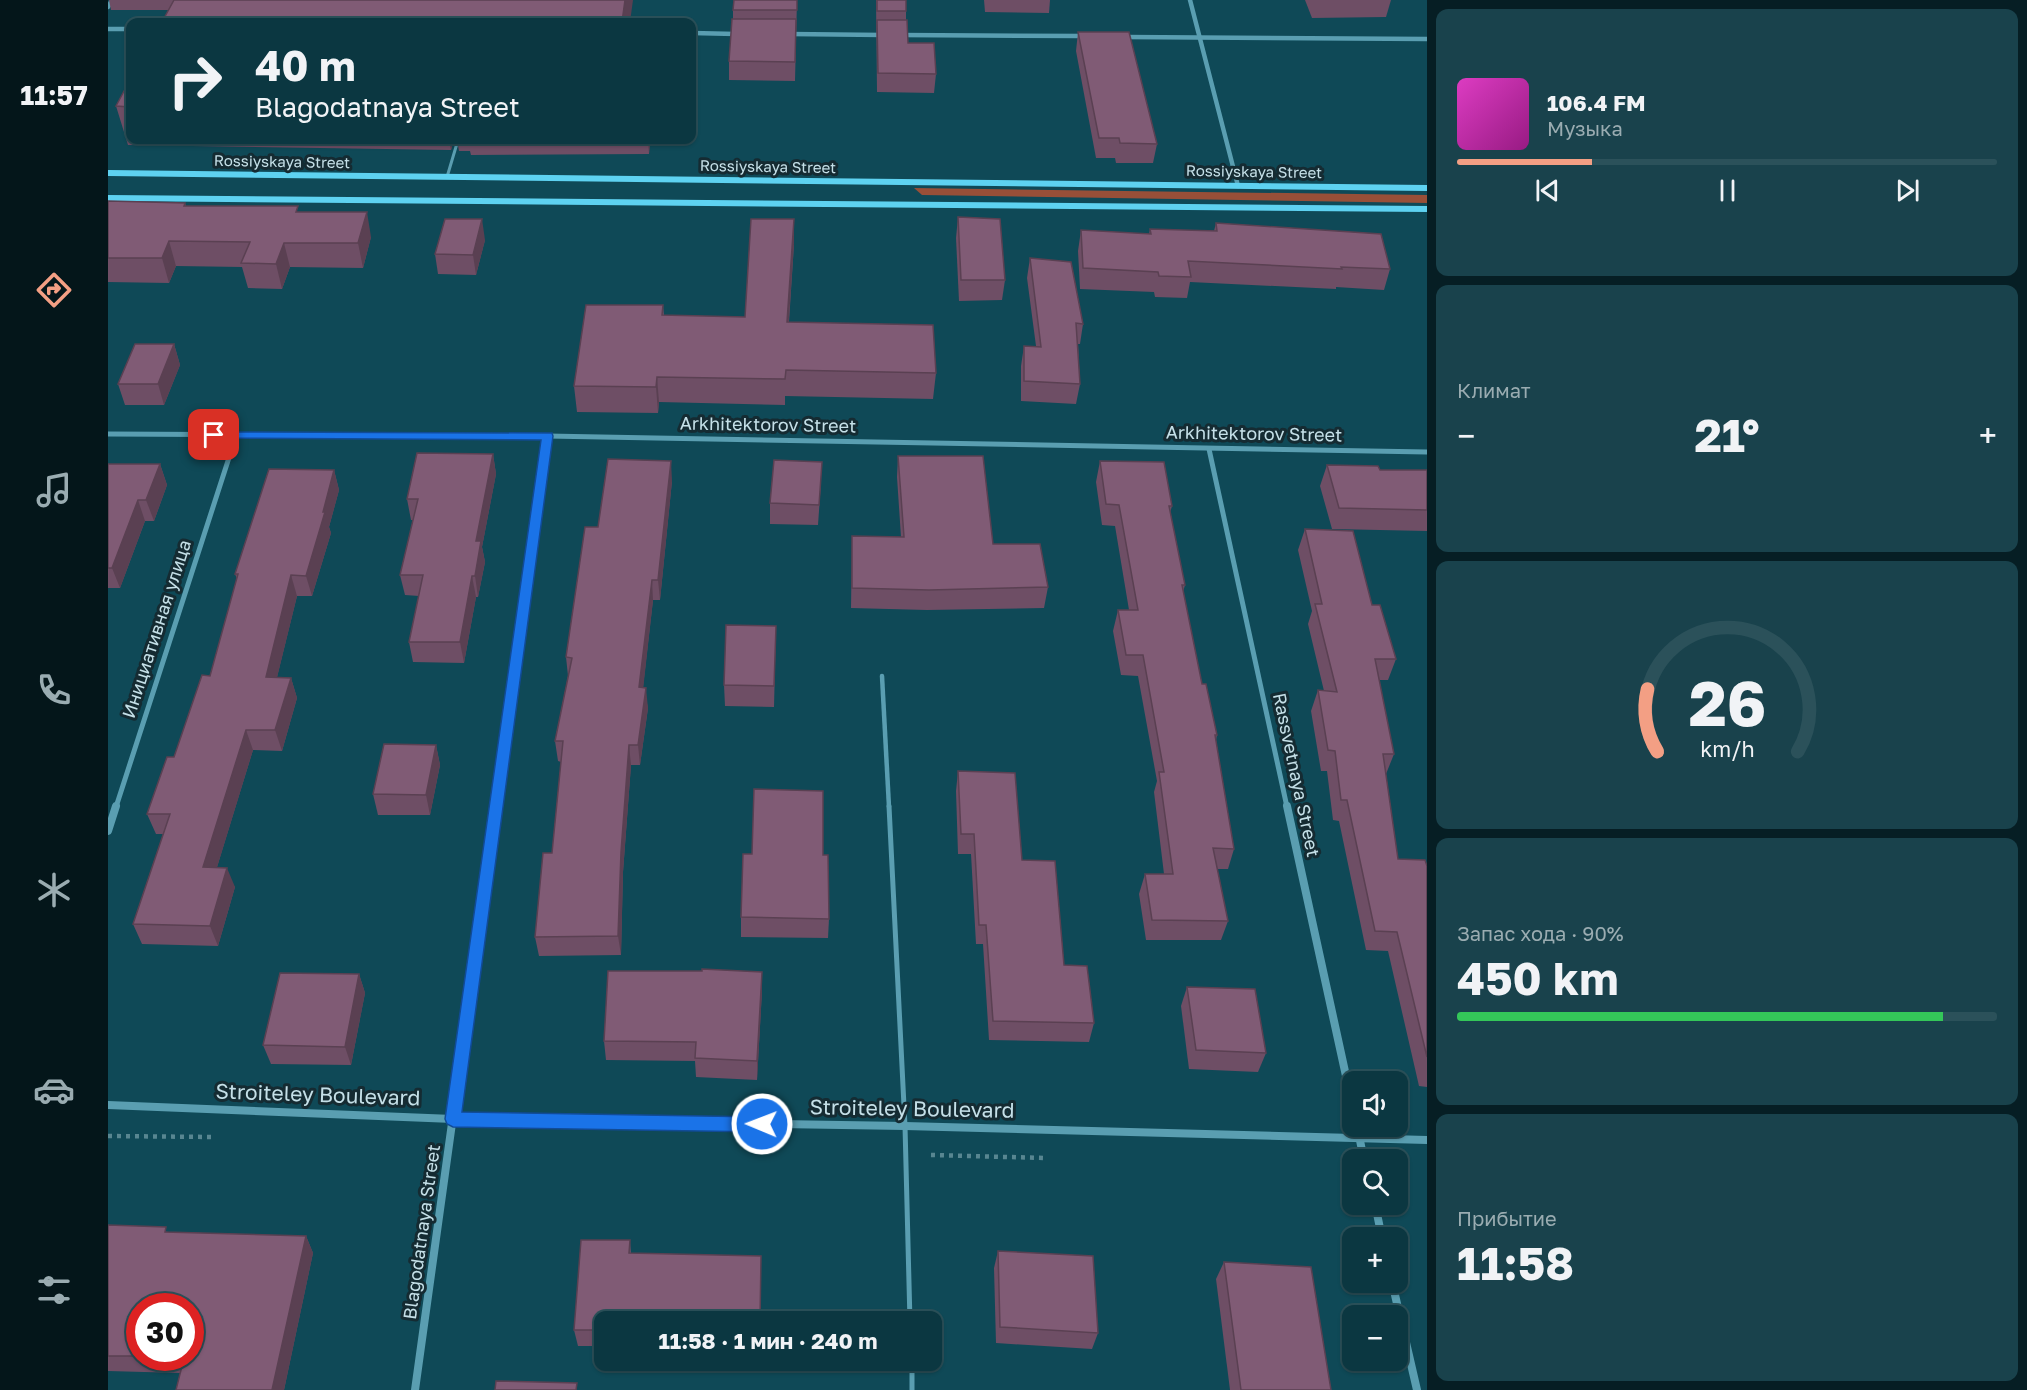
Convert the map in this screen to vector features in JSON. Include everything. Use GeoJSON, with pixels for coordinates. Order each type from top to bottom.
{"type":"FeatureCollection","features":[{"type":"Feature","properties":{"kind":"main road","name":"Rossiyskaya Street"},"geometry":{"type":"LineString","coordinates":[[108,173],[1427,188]]}},
{"type":"Feature","properties":{"kind":"main road","name":"Rossiyskaya Street"},"geometry":{"type":"LineString","coordinates":[[108,198],[1427,209]]}},
{"type":"Feature","properties":{"kind":"street"},"geometry":{"type":"LineString","coordinates":[[108,7],[112,0]]}},
{"type":"Feature","properties":{"kind":"street"},"geometry":{"type":"LineString","coordinates":[[1190,0],[1238,186]]}},
{"type":"Feature","properties":{"kind":"street"},"geometry":{"type":"LineString","coordinates":[[108,29],[126,29]]}},
{"type":"Feature","properties":{"kind":"street"},"geometry":{"type":"LineString","coordinates":[[696,33],[739,34]]}},
{"type":"Feature","properties":{"kind":"street"},"geometry":{"type":"LineString","coordinates":[[786,34],[1094,37]]}},
{"type":"Feature","properties":{"kind":"street"},"geometry":{"type":"LineString","coordinates":[[1118,37],[1427,39]]}},
{"type":"Feature","properties":{"kind":"street","name":"Arkhitektorov Street"},"geometry":{"type":"LineString","coordinates":[[108,434],[547,436],[1427,452]]}},
{"type":"Feature","properties":{"kind":"street","name":"Инициативная улица"},"geometry":{"type":"LineString","coordinates":[[108,831],[236,436]]}},
{"type":"Feature","properties":{"kind":"street","name":"Blagodatnaya Street"},"geometry":{"type":"LineString","coordinates":[[415,1390],[547,436]]}},
{"type":"Feature","properties":{"kind":"street","name":"Rassvetnaya Street"},"geometry":{"type":"LineString","coordinates":[[1209,449],[1345,1071]]}},
{"type":"Feature","properties":{"kind":"street","name":"Stroiteley Boulevard"},"geometry":{"type":"LineString","coordinates":[[108,1105],[453,1119],[905,1126],[1427,1140]]}},
{"type":"Feature","properties":{"kind":"street"},"geometry":{"type":"LineString","coordinates":[[1360,1139],[1362,1149]]}},
{"type":"Feature","properties":{"kind":"street"},"geometry":{"type":"LineString","coordinates":[[1395,1293],[1417,1390]]}},
{"type":"Feature","properties":{"kind":"lane"},"geometry":{"type":"LineString","coordinates":[[447,177],[457,144]]}},
{"type":"Feature","properties":{"kind":"lane"},"geometry":{"type":"LineString","coordinates":[[882,676],[905,1126],[910,1311]]}},
{"type":"Feature","properties":{"kind":"lane"},"geometry":{"type":"LineString","coordinates":[[912,1371],[912,1390]]}},
{"type":"Feature","properties":{"kind":"shaded area"},"geometry":{"type":"Polygon","coordinates":[[[914,188],[1427,195],[1427,203],[922,195],[914,188]]]}},
{"type":"Feature","properties":{"kind":"building"},"geometry":{"type":"Polygon","coordinates":[[[174,0],[625,0],[623,18],[164,18],[174,0]]]}},
{"type":"Feature","properties":{"kind":"building"},"geometry":{"type":"Polygon","coordinates":[[[734,0],[797,0],[797,10],[733,10],[734,0]]]}},
{"type":"Feature","properties":{"kind":"building"},"geometry":{"type":"Polygon","coordinates":[[[877,0],[906,0],[906,11],[877,11],[877,0]]]}},
{"type":"Feature","properties":{"kind":"building"},"geometry":{"type":"Polygon","coordinates":[[[732,19],[796,19],[795,62],[729,61],[732,19]]]}},
{"type":"Feature","properties":{"kind":"building"},"geometry":{"type":"Polygon","coordinates":[[[877,20],[907,20],[908,43],[934,43],[936,74],[878,73],[877,20]]]}},
{"type":"Feature","properties":{"kind":"building"},"geometry":{"type":"Polygon","coordinates":[[[1078,32],[1129,32],[1157,144],[1120,143],[1119,138],[1099,138],[1078,32]]]}},
{"type":"Feature","properties":{"kind":"building"},"geometry":{"type":"Polygon","coordinates":[[[126,87],[126,107],[116,106],[126,87]]]}},
{"type":"Feature","properties":{"kind":"building"},"geometry":{"type":"Polygon","coordinates":[[[108,201],[185,203],[184,206],[298,206],[296,212],[367,212],[358,243],[284,243],[276,264],[241,263],[250,242],[169,241],[162,258],[108,258],[108,201]]]}},
{"type":"Feature","properties":{"kind":"building"},"geometry":{"type":"Polygon","coordinates":[[[958,217],[1000,219],[1005,280],[961,280],[958,217]]]}},
{"type":"Feature","properties":{"kind":"building"},"geometry":{"type":"Polygon","coordinates":[[[445,219],[482,219],[473,255],[435,254],[445,219]]]}},
{"type":"Feature","properties":{"kind":"building"},"geometry":{"type":"Polygon","coordinates":[[[751,219],[794,219],[787,322],[933,325],[936,373],[786,370],[785,379],[657,377],[656,387],[574,386],[586,305],[663,305],[662,315],[745,317],[751,219]]]}},
{"type":"Feature","properties":{"kind":"building"},"geometry":{"type":"Polygon","coordinates":[[[1216,223],[1381,234],[1390,269],[1341,267],[1342,269],[1188,261],[1191,277],[1159,276],[1158,272],[1083,268],[1081,230],[1151,234],[1150,229],[1217,231],[1216,223]]]}},
{"type":"Feature","properties":{"kind":"building"},"geometry":{"type":"Polygon","coordinates":[[[1030,258],[1071,262],[1083,324],[1076,323],[1080,384],[1024,381],[1024,346],[1041,347],[1030,258]]]}},
{"type":"Feature","properties":{"kind":"building"},"geometry":{"type":"Polygon","coordinates":[[[135,344],[174,344],[158,384],[118,384],[135,344]]]}},
{"type":"Feature","properties":{"kind":"building"},"geometry":{"type":"Polygon","coordinates":[[[417,453],[493,454],[476,541],[481,541],[475,576],[472,576],[460,642],[409,642],[423,575],[400,575],[418,499],[407,499],[417,453]]]}},
{"type":"Feature","properties":{"kind":"building"},"geometry":{"type":"Polygon","coordinates":[[[898,456],[983,456],[993,544],[1040,544],[1048,587],[929,590],[852,588],[852,536],[904,537],[898,456]]]}},
{"type":"Feature","properties":{"kind":"building"},"geometry":{"type":"Polygon","coordinates":[[[608,459],[671,461],[658,580],[652,580],[639,687],[646,688],[638,745],[629,745],[621,852],[618,936],[535,937],[543,853],[552,853],[563,741],[555,741],[572,658],[566,657],[585,527],[598,527],[608,459]]]}},
{"type":"Feature","properties":{"kind":"building"},"geometry":{"type":"Polygon","coordinates":[[[774,460],[822,462],[819,505],[770,503],[774,460]]]}},
{"type":"Feature","properties":{"kind":"building"},"geometry":{"type":"Polygon","coordinates":[[[1100,461],[1164,462],[1172,506],[1169,506],[1185,585],[1182,585],[1202,684],[1206,684],[1217,735],[1215,735],[1234,849],[1213,848],[1228,921],[1152,920],[1145,874],[1173,874],[1159,772],[1164,772],[1143,655],[1126,655],[1118,610],[1138,610],[1119,505],[1106,504],[1100,461]]]}},
{"type":"Feature","properties":{"kind":"building"},"geometry":{"type":"Polygon","coordinates":[[[108,464],[160,464],[146,500],[138,500],[112,568],[108,568],[108,464]]]}},
{"type":"Feature","properties":{"kind":"building"},"geometry":{"type":"Polygon","coordinates":[[[1327,465],[1378,466],[1380,470],[1427,470],[1427,510],[1339,508],[1327,465]]]}},
{"type":"Feature","properties":{"kind":"building"},"geometry":{"type":"Polygon","coordinates":[[[269,469],[334,470],[323,512],[325,512],[306,576],[291,575],[266,677],[291,678],[275,730],[246,730],[203,867],[227,868],[210,926],[133,924],[170,814],[147,814],[167,757],[174,757],[202,675],[210,676],[238,574],[235,574],[269,469]]]}},
{"type":"Feature","properties":{"kind":"building"},"geometry":{"type":"Polygon","coordinates":[[[1305,529],[1353,531],[1372,605],[1380,605],[1396,659],[1375,659],[1394,754],[1383,754],[1398,859],[1425,860],[1427,866],[1427,1057],[1397,932],[1375,931],[1347,800],[1341,800],[1335,751],[1328,750],[1318,690],[1337,692],[1315,604],[1322,604],[1305,529]]]}},
{"type":"Feature","properties":{"kind":"building"},"geometry":{"type":"Polygon","coordinates":[[[726,625],[776,626],[774,686],[724,685],[726,625]]]}},
{"type":"Feature","properties":{"kind":"building"},"geometry":{"type":"Polygon","coordinates":[[[384,744],[436,745],[426,795],[373,794],[384,744]]]}},
{"type":"Feature","properties":{"kind":"building"},"geometry":{"type":"Polygon","coordinates":[[[958,771],[1015,773],[1022,860],[1055,861],[1064,965],[1087,966],[1094,1023],[993,1021],[986,925],[979,925],[974,834],[961,834],[958,771]]]}},
{"type":"Feature","properties":{"kind":"building"},"geometry":{"type":"Polygon","coordinates":[[[754,789],[823,791],[823,855],[828,855],[829,919],[741,917],[743,854],[752,854],[754,789]]]}},
{"type":"Feature","properties":{"kind":"building"},"geometry":{"type":"Polygon","coordinates":[[[702,969],[762,972],[757,1061],[695,1058],[696,1042],[604,1041],[608,971],[702,971],[702,969]]]}},
{"type":"Feature","properties":{"kind":"building"},"geometry":{"type":"Polygon","coordinates":[[[280,973],[359,974],[345,1047],[263,1045],[280,973]]]}},
{"type":"Feature","properties":{"kind":"building"},"geometry":{"type":"Polygon","coordinates":[[[1187,987],[1255,989],[1266,1053],[1196,1050],[1187,987]]]}},
{"type":"Feature","properties":{"kind":"building"},"geometry":{"type":"Polygon","coordinates":[[[108,1225],[166,1227],[165,1232],[306,1236],[272,1390],[176,1390],[181,1371],[204,1371],[204,1293],[126,1293],[126,1356],[108,1356],[108,1225]]]}},
{"type":"Feature","properties":{"kind":"building"},"geometry":{"type":"Polygon","coordinates":[[[581,1240],[630,1240],[629,1253],[761,1256],[760,1311],[594,1311],[594,1330],[574,1330],[581,1240]]]}},
{"type":"Feature","properties":{"kind":"building"},"geometry":{"type":"Polygon","coordinates":[[[998,1251],[1093,1256],[1098,1333],[1000,1327],[998,1251]]]}},
{"type":"Feature","properties":{"kind":"building"},"geometry":{"type":"Polygon","coordinates":[[[1224,1262],[1311,1267],[1331,1390],[1241,1390],[1224,1262]]]}},
{"type":"Feature","properties":{"kind":"building"},"geometry":{"type":"Polygon","coordinates":[[[496,1381],[577,1383],[576,1390],[495,1390],[496,1381]]]}},
{"type":"Feature","properties":{"kind":"route"},"geometry":{"type":"LineString","coordinates":[[214,435],[547,436],[453,1119],[762,1124]]}}]}
